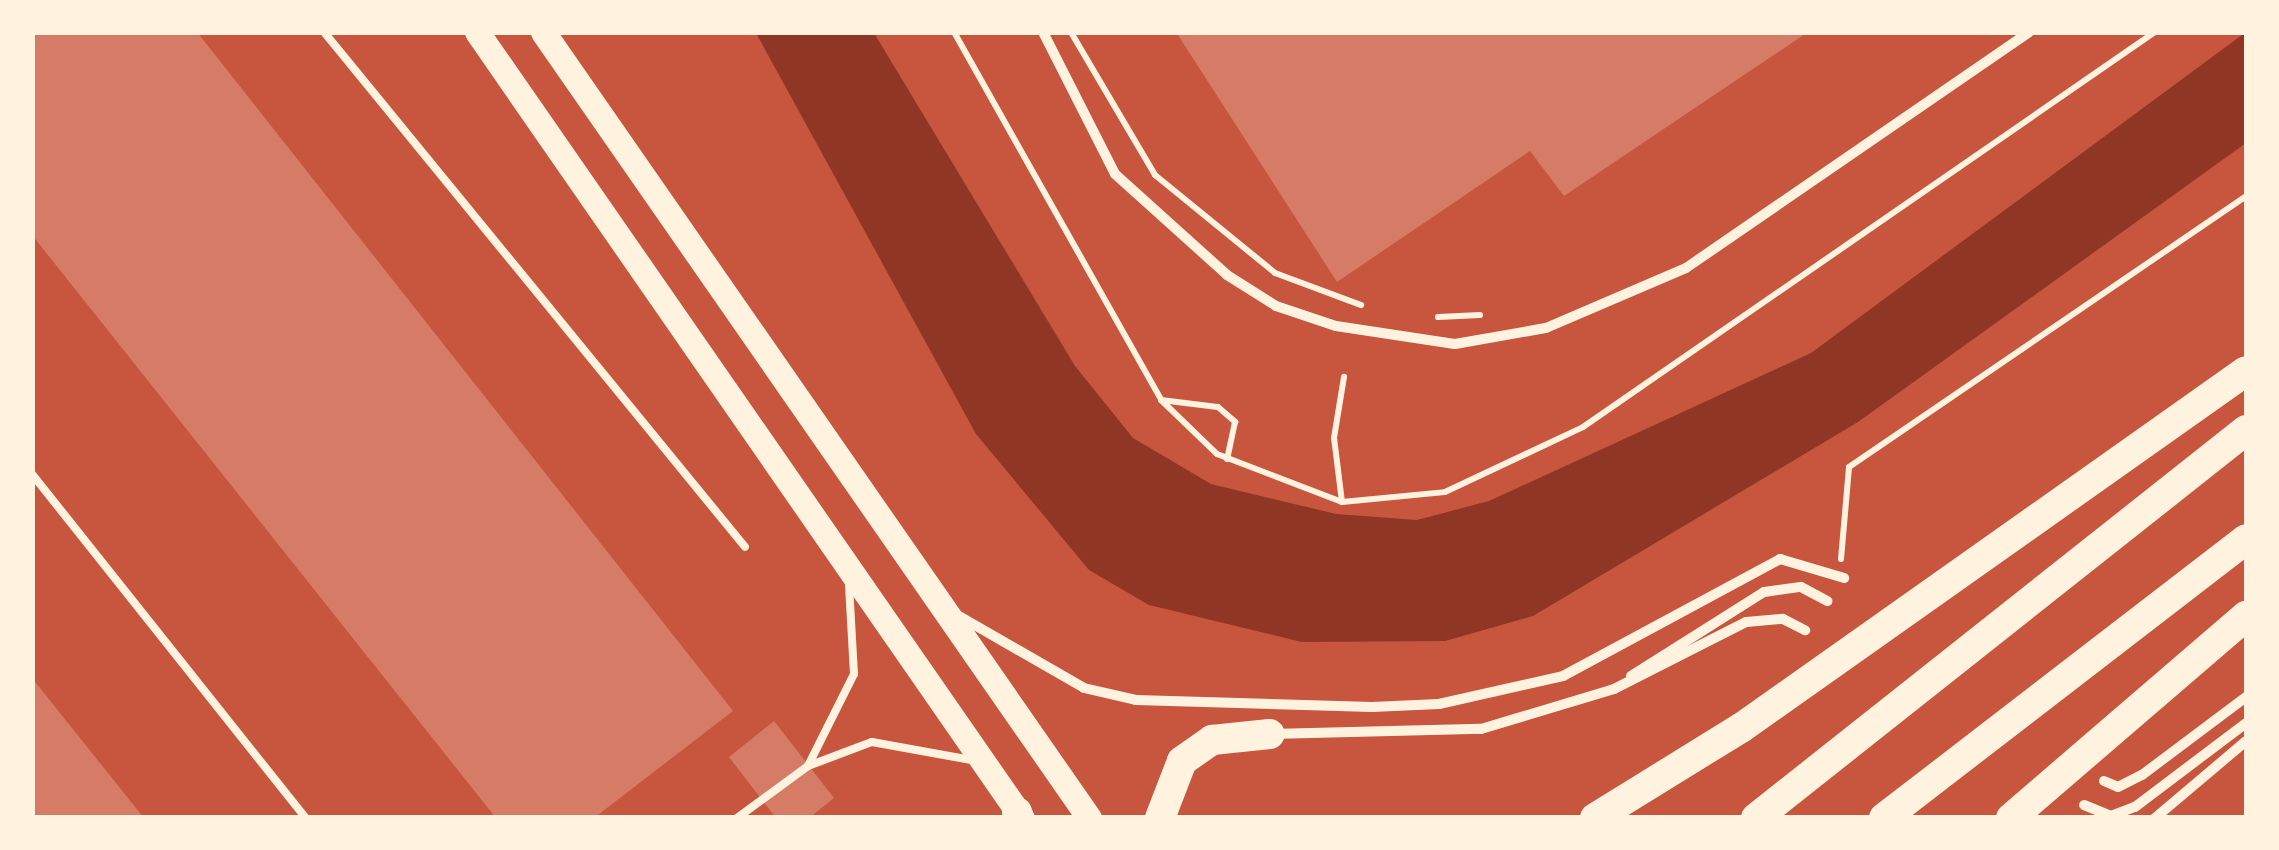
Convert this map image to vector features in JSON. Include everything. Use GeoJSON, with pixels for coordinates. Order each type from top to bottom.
{"type":"FeatureCollection","features":[{"type":"Feature","properties":{"kind":"highway"},"geometry":{"type":"LineString","coordinates":[[1594,818],[1756,718],[2246,371]]}},
{"type":"Feature","properties":{"kind":"highway"},"geometry":{"type":"LineString","coordinates":[[1756,818],[2246,430]]}},
{"type":"Feature","properties":{"kind":"highway"},"geometry":{"type":"LineString","coordinates":[[1884,818],[2246,538]]}},
{"type":"Feature","properties":{"kind":"highway"},"geometry":{"type":"LineString","coordinates":[[2011,818],[2246,616]]}},
{"type":"Feature","properties":{"kind":"highway"},"geometry":{"type":"LineString","coordinates":[[1160,818],[1182,761],[1212,740],[1270,734]]}},
{"type":"Feature","properties":{"kind":"main road"},"geometry":{"type":"LineString","coordinates":[[477,32],[1020,816]]}},
{"type":"Feature","properties":{"kind":"main road"},"geometry":{"type":"LineString","coordinates":[[543,32],[1090,818]]}},
{"type":"Feature","properties":{"kind":"street"},"geometry":{"type":"LineString","coordinates":[[1042,32],[1116,174],[1228,275],[1276,306],[1336,326],[1455,344],[1546,328],[1686,268],[2030,32]]}},
{"type":"Feature","properties":{"kind":"street"},"geometry":{"type":"LineString","coordinates":[[941,605],[1084,688],[1136,700],[1438,704],[1563,676],[1756,566],[1799,560],[1841,577]]}},
{"type":"Feature","properties":{"kind":"street"},"geometry":{"type":"LineString","coordinates":[[1614,688],[1764,592],[1801,588],[1827,601]]}},
{"type":"Feature","properties":{"kind":"street"},"geometry":{"type":"LineString","coordinates":[[1270,734],[1481,729],[1614,688],[1746,622],[1783,620],[1806,630]]}},
{"type":"Feature","properties":{"kind":"street"},"geometry":{"type":"LineString","coordinates":[[2104,781],[2118,787],[2142,776],[2246,697]]}},
{"type":"Feature","properties":{"kind":"street"},"geometry":{"type":"LineString","coordinates":[[2084,805],[2112,816],[2135,807],[2246,724]]}},
{"type":"Feature","properties":{"kind":"street"},"geometry":{"type":"LineString","coordinates":[[2155,818],[2246,740]]}},
{"type":"Feature","properties":{"kind":"lane"},"geometry":{"type":"LineString","coordinates":[[324,32],[745,547]]}},
{"type":"Feature","properties":{"kind":"lane"},"geometry":{"type":"LineString","coordinates":[[32,474],[306,818]]}},
{"type":"Feature","properties":{"kind":"lane"},"geometry":{"type":"LineString","coordinates":[[808,766],[854,674],[856,612],[838,552]]}},
{"type":"Feature","properties":{"kind":"lane"},"geometry":{"type":"LineString","coordinates":[[737,818],[808,766],[872,742],[984,764]]}},
{"type":"Feature","properties":{"kind":"path"},"geometry":{"type":"LineString","coordinates":[[954,32],[1160,400],[1227,458],[1342,502],[1446,492],[1583,427],[2155,32]]}},
{"type":"Feature","properties":{"kind":"path"},"geometry":{"type":"LineString","coordinates":[[1071,32],[1154,175],[1227,241],[1326,296],[1375,309]]}},
{"type":"Feature","properties":{"kind":"path"},"geometry":{"type":"LineString","coordinates":[[1841,577],[1850,468],[2246,196]]}},
{"type":"Feature","properties":{"kind":"path"},"geometry":{"type":"LineString","coordinates":[[1424,316],[1500,314]]}},
{"type":"Feature","properties":{"kind":"path"},"geometry":{"type":"LineString","coordinates":[[1342,502],[1334,438],[1344,378]]}},
{"type":"Feature","properties":{"kind":"path"},"geometry":{"type":"LineString","coordinates":[[1160,400],[1218,407],[1235,422],[1227,458]]}},
{"type":"Feature","properties":{"kind":"shaded area"},"geometry":{"type":"Polygon","coordinates":[[[2246,32],[2246,143],[1858,422],[1533,616],[1445,641],[1302,642],[1149,605],[1089,570],[976,434],[756,33],[874,33],[1075,366],[1133,438],[1211,484],[1336,514],[1417,520],[1489,501],[1811,353],[2246,32]]]}},
{"type":"Feature","properties":{"kind":"building"},"geometry":{"type":"Polygon","coordinates":[[[32,32],[197,32],[733,711],[594,818],[496,818],[32,235],[32,32]]]}},
{"type":"Feature","properties":{"kind":"building"},"geometry":{"type":"Polygon","coordinates":[[[1176,32],[1808,32],[1564,196],[1530,151],[1337,282],[1176,32]]]}},
{"type":"Feature","properties":{"kind":"building"},"geometry":{"type":"Polygon","coordinates":[[[32,678],[144,818],[32,818],[32,678]]]}},
{"type":"Feature","properties":{"kind":"building"},"geometry":{"type":"Polygon","coordinates":[[[774,721],[834,798],[809,818],[776,818],[729,757],[774,721]]]}}]}
